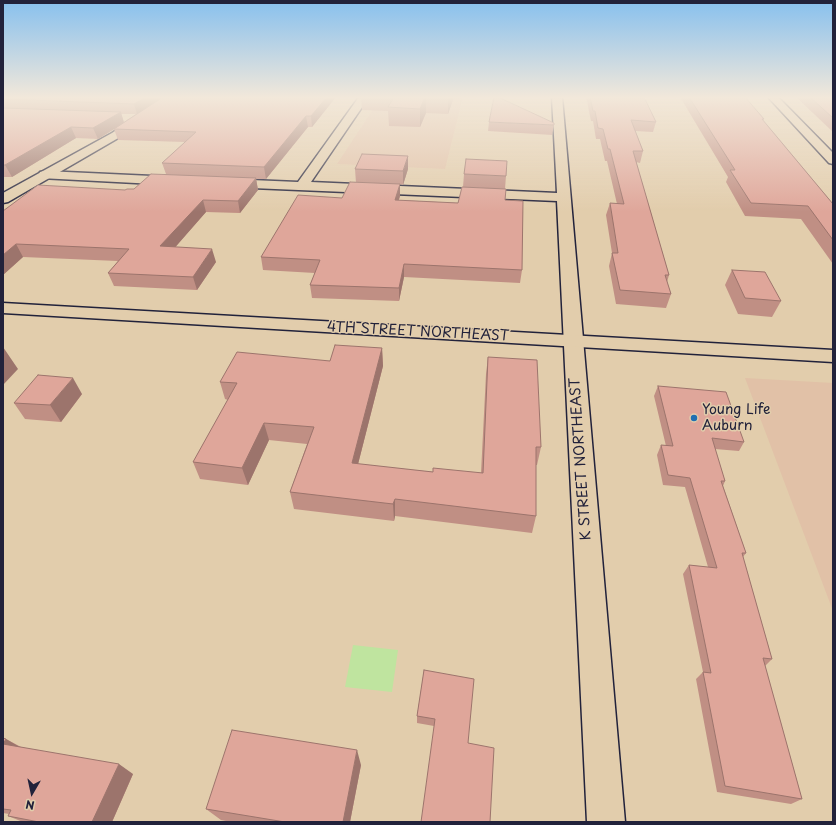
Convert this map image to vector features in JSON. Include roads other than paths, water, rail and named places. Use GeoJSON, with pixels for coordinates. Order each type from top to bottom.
{"type":"FeatureCollection","features":[{"type":"Feature","properties":{"kind":"street"},"geometry":{"type":"LineString","coordinates":[[3,200],[113,136]]}},
{"type":"Feature","properties":{"kind":"street"},"geometry":{"type":"LineString","coordinates":[[302,186],[337,136]]}},
{"type":"Feature","properties":{"kind":"street","name":"K STREET NORTHEAST"},"geometry":{"type":"LineString","coordinates":[[560,136],[606,822]]}},
{"type":"Feature","properties":{"kind":"street"},"geometry":{"type":"LineString","coordinates":[[811,136],[833,160]]}},
{"type":"Feature","properties":{"kind":"street"},"geometry":{"type":"LineString","coordinates":[[817,142],[833,143]]}},
{"type":"Feature","properties":{"kind":"street"},"geometry":{"type":"LineString","coordinates":[[45,175],[188,181]]}},
{"type":"Feature","properties":{"kind":"street"},"geometry":{"type":"LineString","coordinates":[[218,183],[564,197]]}},
{"type":"Feature","properties":{"kind":"street","name":"4TH STREET NORTHEAST"},"geometry":{"type":"LineString","coordinates":[[3,308],[833,356]]}},
{"type":"Feature","properties":{"kind":"place","name":"Young Life Auburn"},"geometry":{"type":"Point","coordinates":[694,418]}}]}
